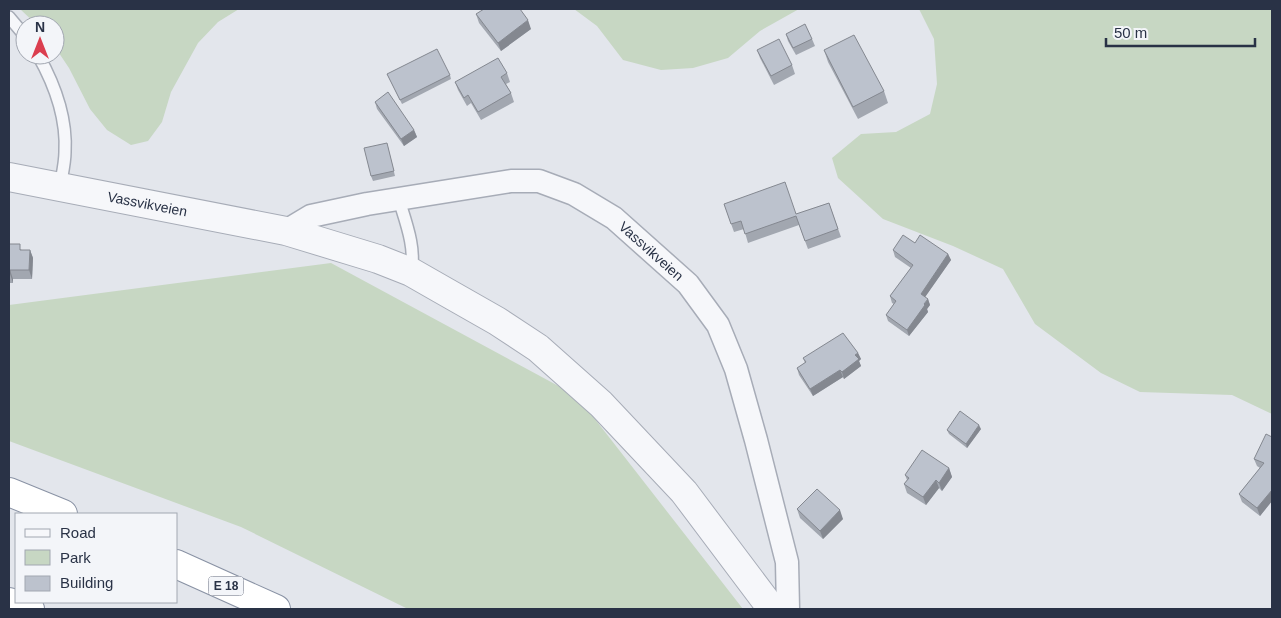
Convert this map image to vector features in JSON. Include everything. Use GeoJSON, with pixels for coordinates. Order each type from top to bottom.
{"type":"FeatureCollection","features":[{"type":"Feature","properties":{"kind":"highway"},"geometry":{"type":"LineString","coordinates":[[9,492],[60,513]]}},
{"type":"Feature","properties":{"kind":"highway","name":"E 18"},"geometry":{"type":"LineString","coordinates":[[178,565],[276,609]]}},
{"type":"Feature","properties":{"kind":"highway"},"geometry":{"type":"LineString","coordinates":[[9,602],[30,609]]}},
{"type":"Feature","properties":{"kind":"street","name":"Vassvikveien"},"geometry":{"type":"LineString","coordinates":[[9,177],[286,231],[378,259],[411,272],[497,321],[538,348],[601,404],[684,492],[772,609]]}},
{"type":"Feature","properties":{"kind":"street","name":"Vassvikveien"},"geometry":{"type":"LineString","coordinates":[[286,231],[311,216],[367,204],[511,181],[539,181],[574,194],[614,218],[688,284],[718,325],[736,369],[756,440],[786,562],[788,609]]}},
{"type":"Feature","properties":{"kind":"lane"},"geometry":{"type":"LineString","coordinates":[[44,65],[55,90],[65,130],[65,154],[60,187]]}},
{"type":"Feature","properties":{"kind":"lane"},"geometry":{"type":"LineString","coordinates":[[399,200],[410,235],[414,260],[411,272]]}},
{"type":"Feature","properties":{"kind":"green space"},"geometry":{"type":"Polygon","coordinates":[[[20,9],[239,9],[218,22],[198,43],[171,92],[162,122],[148,141],[131,145],[107,130],[90,109],[65,62],[65,15],[26,15],[20,9]]]}},
{"type":"Feature","properties":{"kind":"green space"},"geometry":{"type":"Polygon","coordinates":[[[574,9],[799,9],[760,31],[728,58],[693,68],[661,70],[623,60],[597,26],[574,9]]]}},
{"type":"Feature","properties":{"kind":"green space"},"geometry":{"type":"Polygon","coordinates":[[[919,9],[1272,9],[1272,414],[1232,395],[1140,392],[1101,373],[1035,324],[1003,269],[953,246],[883,219],[838,178],[832,158],[861,134],[896,132],[930,114],[937,84],[934,39],[919,9]]]}},
{"type":"Feature","properties":{"kind":"green space"},"geometry":{"type":"Polygon","coordinates":[[[331,263],[577,396],[743,609],[408,609],[241,527],[9,441],[9,305],[331,263]]]}},
{"type":"Feature","properties":{"kind":"building"},"geometry":{"type":"Polygon","coordinates":[[[484,9],[520,9],[528,20],[498,43],[476,14],[484,9]]]}},
{"type":"Feature","properties":{"kind":"building"},"geometry":{"type":"Polygon","coordinates":[[[805,24],[812,39],[793,48],[786,34],[805,24]]]}},
{"type":"Feature","properties":{"kind":"building"},"geometry":{"type":"Polygon","coordinates":[[[854,35],[884,91],[853,107],[824,50],[854,35]]]}},
{"type":"Feature","properties":{"kind":"building"},"geometry":{"type":"Polygon","coordinates":[[[779,39],[792,65],[771,76],[757,50],[779,39]]]}},
{"type":"Feature","properties":{"kind":"building"},"geometry":{"type":"Polygon","coordinates":[[[437,49],[450,75],[400,100],[387,74],[437,49]]]}},
{"type":"Feature","properties":{"kind":"building"},"geometry":{"type":"Polygon","coordinates":[[[498,58],[507,73],[501,77],[511,93],[478,112],[468,95],[464,98],[455,82],[498,58]]]}},
{"type":"Feature","properties":{"kind":"building"},"geometry":{"type":"Polygon","coordinates":[[[388,92],[414,130],[401,139],[375,102],[388,92]]]}},
{"type":"Feature","properties":{"kind":"building"},"geometry":{"type":"Polygon","coordinates":[[[387,143],[394,171],[371,176],[364,148],[387,143]]]}},
{"type":"Feature","properties":{"kind":"building"},"geometry":{"type":"Polygon","coordinates":[[[785,182],[796,214],[829,203],[838,229],[805,241],[796,216],[745,234],[741,221],[731,224],[724,204],[785,182]]]}},
{"type":"Feature","properties":{"kind":"building"},"geometry":{"type":"Polygon","coordinates":[[[903,235],[915,243],[920,235],[948,254],[921,294],[928,299],[907,330],[886,315],[896,301],[890,296],[913,265],[893,250],[903,235]]]}},
{"type":"Feature","properties":{"kind":"building"},"geometry":{"type":"Polygon","coordinates":[[[9,244],[20,244],[20,250],[30,250],[29,270],[10,270],[9,274],[9,244]]]}},
{"type":"Feature","properties":{"kind":"building"},"geometry":{"type":"Polygon","coordinates":[[[843,333],[858,353],[855,355],[859,359],[842,372],[840,370],[810,389],[797,368],[806,362],[803,358],[843,333]]]}},
{"type":"Feature","properties":{"kind":"building"},"geometry":{"type":"Polygon","coordinates":[[[960,411],[979,425],[966,444],[947,430],[960,411]]]}},
{"type":"Feature","properties":{"kind":"building"},"geometry":{"type":"Polygon","coordinates":[[[1266,434],[1272,437],[1272,490],[1257,508],[1239,494],[1264,463],[1254,459],[1266,434]]]}},
{"type":"Feature","properties":{"kind":"building"},"geometry":{"type":"Polygon","coordinates":[[[922,450],[949,468],[939,483],[936,480],[923,497],[904,484],[909,478],[905,475],[922,450]]]}},
{"type":"Feature","properties":{"kind":"building"},"geometry":{"type":"Polygon","coordinates":[[[817,489],[840,510],[820,531],[797,509],[817,489]]]}}]}
